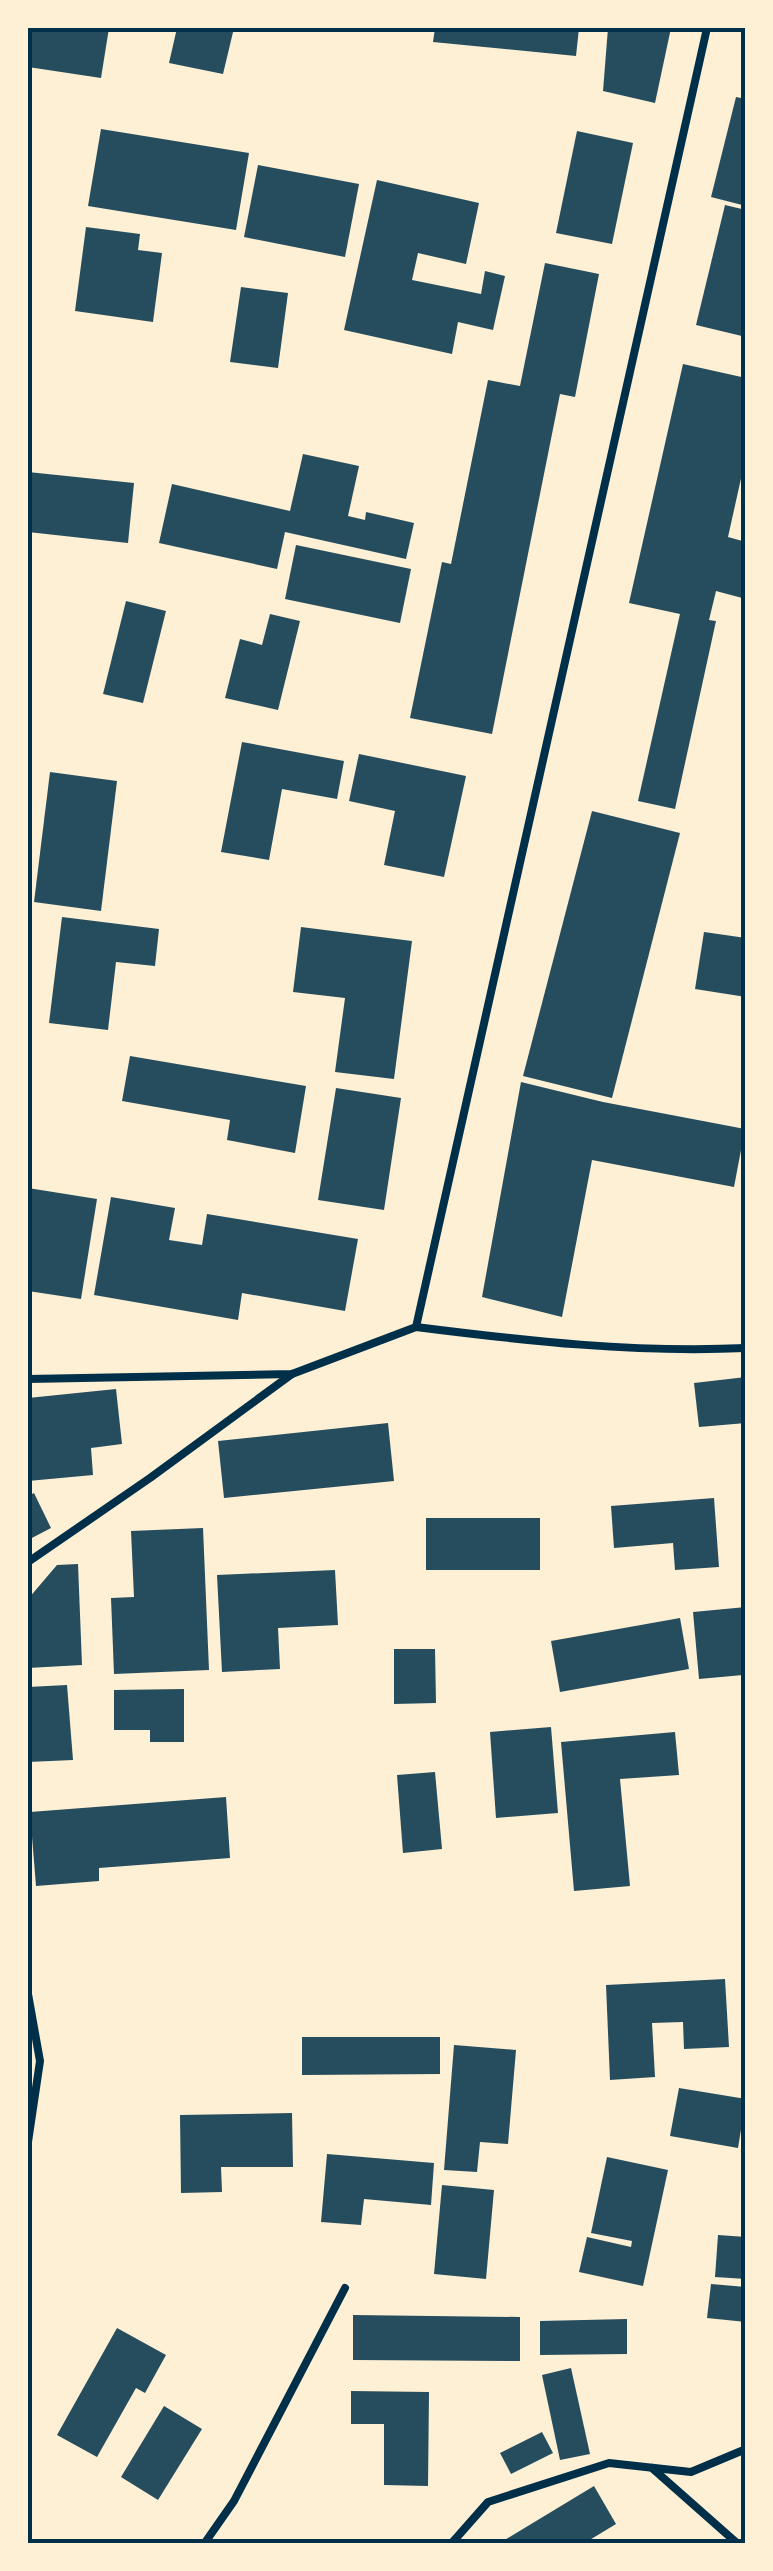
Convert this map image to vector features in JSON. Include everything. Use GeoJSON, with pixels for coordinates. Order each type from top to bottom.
{"type":"FeatureCollection","features":[{"type":"Feature","properties":{"kind":"lane"},"geometry":{"type":"LineString","coordinates":[[416,1328],[706,28]]}},
{"type":"Feature","properties":{"kind":"lane"},"geometry":{"type":"LineString","coordinates":[[28,1562],[292,1374],[416,1328],[559,1345],[746,1348]]}},
{"type":"Feature","properties":{"kind":"lane"},"geometry":{"type":"LineString","coordinates":[[28,1380],[292,1374]]}},
{"type":"Feature","properties":{"kind":"lane"},"geometry":{"type":"LineString","coordinates":[[28,1994],[40,2061],[28,2142]]}},
{"type":"Feature","properties":{"kind":"lane"},"geometry":{"type":"LineString","coordinates":[[204,2544],[234,2501],[345,2288]]}},
{"type":"Feature","properties":{"kind":"lane"},"geometry":{"type":"LineString","coordinates":[[451,2544],[488,2502],[609,2463],[691,2472],[746,2449]]}},
{"type":"Feature","properties":{"kind":"lane"},"geometry":{"type":"LineString","coordinates":[[652,2468],[738,2544]]}},
{"type":"Feature","properties":{"kind":"building"},"geometry":{"type":"Polygon","coordinates":[[[28,28],[109,28],[101,78],[28,67],[28,28]]]}},
{"type":"Feature","properties":{"kind":"building"},"geometry":{"type":"Polygon","coordinates":[[[177,28],[234,28],[223,74],[169,63],[177,28]]]}},
{"type":"Feature","properties":{"kind":"building"},"geometry":{"type":"Polygon","coordinates":[[[435,28],[579,28],[576,56],[433,42],[435,28]]]}},
{"type":"Feature","properties":{"kind":"building"},"geometry":{"type":"Polygon","coordinates":[[[608,28],[671,28],[655,103],[603,91],[608,28]]]}},
{"type":"Feature","properties":{"kind":"building"},"geometry":{"type":"Polygon","coordinates":[[[736,97],[746,99],[746,206],[711,197],[736,97]]]}},
{"type":"Feature","properties":{"kind":"building"},"geometry":{"type":"Polygon","coordinates":[[[101,129],[249,153],[236,230],[88,206],[101,129]]]}},
{"type":"Feature","properties":{"kind":"building"},"geometry":{"type":"Polygon","coordinates":[[[577,131],[633,143],[612,244],[556,233],[577,131]]]}},
{"type":"Feature","properties":{"kind":"building"},"geometry":{"type":"Polygon","coordinates":[[[258,165],[359,184],[345,257],[244,237],[258,165]]]}},
{"type":"Feature","properties":{"kind":"building"},"geometry":{"type":"Polygon","coordinates":[[[377,180],[479,203],[466,264],[418,253],[412,280],[481,294],[485,271],[505,276],[493,330],[458,322],[452,354],[344,330],[377,180]]]}},
{"type":"Feature","properties":{"kind":"building"},"geometry":{"type":"Polygon","coordinates":[[[725,205],[746,210],[746,337],[696,325],[725,205]]]}},
{"type":"Feature","properties":{"kind":"building"},"geometry":{"type":"Polygon","coordinates":[[[86,227],[140,234],[138,250],[162,253],[153,322],[75,311],[86,227]]]}},
{"type":"Feature","properties":{"kind":"building"},"geometry":{"type":"Polygon","coordinates":[[[545,263],[599,274],[575,397],[560,394],[492,734],[410,718],[442,562],[451,564],[488,380],[520,386],[545,263]]]}},
{"type":"Feature","properties":{"kind":"building"},"geometry":{"type":"Polygon","coordinates":[[[241,287],[288,293],[278,368],[230,362],[241,287]]]}},
{"type":"Feature","properties":{"kind":"building"},"geometry":{"type":"Polygon","coordinates":[[[683,364],[746,378],[746,475],[742,474],[728,537],[746,542],[746,599],[716,591],[709,620],[716,621],[675,809],[638,801],[680,614],[629,603],[683,364]]]}},
{"type":"Feature","properties":{"kind":"building"},"geometry":{"type":"Polygon","coordinates":[[[303,454],[359,466],[348,516],[365,520],[366,512],[414,523],[406,559],[285,532],[277,569],[159,543],[172,484],[290,511],[303,454]]]}},
{"type":"Feature","properties":{"kind":"building"},"geometry":{"type":"Polygon","coordinates":[[[28,472],[134,483],[128,543],[28,532],[28,472]]]}},
{"type":"Feature","properties":{"kind":"building"},"geometry":{"type":"Polygon","coordinates":[[[296,545],[411,569],[400,623],[285,599],[296,545]]]}},
{"type":"Feature","properties":{"kind":"building"},"geometry":{"type":"Polygon","coordinates":[[[126,601],[166,611],[143,703],[103,694],[126,601]]]}},
{"type":"Feature","properties":{"kind":"building"},"geometry":{"type":"Polygon","coordinates":[[[270,614],[300,621],[278,710],[225,698],[240,639],[262,645],[270,614]]]}},
{"type":"Feature","properties":{"kind":"building"},"geometry":{"type":"Polygon","coordinates":[[[242,742],[344,761],[337,799],[282,789],[269,860],[221,852],[242,742]]]}},
{"type":"Feature","properties":{"kind":"building"},"geometry":{"type":"Polygon","coordinates":[[[359,754],[466,776],[444,877],[384,865],[395,811],[349,801],[359,754]]]}},
{"type":"Feature","properties":{"kind":"building"},"geometry":{"type":"Polygon","coordinates":[[[50,772],[117,781],[101,911],[34,902],[50,772]]]}},
{"type":"Feature","properties":{"kind":"building"},"geometry":{"type":"Polygon","coordinates":[[[592,811],[680,833],[612,1098],[523,1076],[592,811]]]}},
{"type":"Feature","properties":{"kind":"building"},"geometry":{"type":"Polygon","coordinates":[[[62,917],[159,929],[155,966],[116,962],[108,1030],[49,1023],[62,917]]]}},
{"type":"Feature","properties":{"kind":"building"},"geometry":{"type":"Polygon","coordinates":[[[301,927],[412,941],[394,1079],[335,1072],[345,998],[293,992],[301,927]]]}},
{"type":"Feature","properties":{"kind":"building"},"geometry":{"type":"Polygon","coordinates":[[[704,932],[746,938],[746,997],[695,989],[704,932]]]}},
{"type":"Feature","properties":{"kind":"building"},"geometry":{"type":"Polygon","coordinates":[[[130,1056],[306,1086],[295,1153],[227,1140],[230,1120],[122,1101],[130,1056]]]}},
{"type":"Feature","properties":{"kind":"building"},"geometry":{"type":"Polygon","coordinates":[[[521,1082],[745,1129],[734,1187],[592,1160],[562,1317],[482,1297],[521,1082]]]}},
{"type":"Feature","properties":{"kind":"building"},"geometry":{"type":"Polygon","coordinates":[[[336,1088],[401,1098],[384,1210],[318,1200],[336,1088]]]}},
{"type":"Feature","properties":{"kind":"building"},"geometry":{"type":"Polygon","coordinates":[[[28,1188],[97,1199],[81,1299],[28,1291],[28,1188]]]}},
{"type":"Feature","properties":{"kind":"building"},"geometry":{"type":"Polygon","coordinates":[[[111,1197],[175,1208],[169,1240],[202,1245],[207,1214],[358,1239],[345,1311],[242,1293],[238,1320],[94,1295],[111,1197]]]}},
{"type":"Feature","properties":{"kind":"building"},"geometry":{"type":"Polygon","coordinates":[[[746,1377],[746,1423],[699,1427],[694,1383],[746,1377]]]}},
{"type":"Feature","properties":{"kind":"building"},"geometry":{"type":"Polygon","coordinates":[[[116,1389],[122,1444],[91,1448],[93,1475],[28,1481],[28,1398],[116,1389]]]}},
{"type":"Feature","properties":{"kind":"building"},"geometry":{"type":"Polygon","coordinates":[[[388,1423],[394,1481],[224,1498],[218,1441],[388,1423]]]}},
{"type":"Feature","properties":{"kind":"building"},"geometry":{"type":"Polygon","coordinates":[[[34,1493],[51,1528],[28,1540],[28,1496],[34,1493]]]}},
{"type":"Feature","properties":{"kind":"building"},"geometry":{"type":"Polygon","coordinates":[[[714,1498],[719,1567],[675,1570],[673,1543],[614,1548],[611,1506],[714,1498]]]}},
{"type":"Feature","properties":{"kind":"building"},"geometry":{"type":"Polygon","coordinates":[[[426,1518],[540,1518],[540,1570],[426,1570],[426,1518]]]}},
{"type":"Feature","properties":{"kind":"building"},"geometry":{"type":"Polygon","coordinates":[[[203,1528],[209,1670],[114,1674],[111,1598],[134,1597],[131,1531],[203,1528]]]}},
{"type":"Feature","properties":{"kind":"building"},"geometry":{"type":"Polygon","coordinates":[[[78,1564],[82,1665],[28,1668],[28,1599],[57,1565],[78,1564]]]}},
{"type":"Feature","properties":{"kind":"building"},"geometry":{"type":"Polygon","coordinates":[[[335,1570],[338,1625],[278,1628],[280,1669],[222,1672],[217,1575],[335,1570]]]}},
{"type":"Feature","properties":{"kind":"building"},"geometry":{"type":"Polygon","coordinates":[[[746,1607],[743,1675],[699,1679],[693,1612],[746,1607]]]}},
{"type":"Feature","properties":{"kind":"building"},"geometry":{"type":"Polygon","coordinates":[[[680,1618],[689,1669],[560,1692],[551,1641],[680,1618]]]}},
{"type":"Feature","properties":{"kind":"building"},"geometry":{"type":"Polygon","coordinates":[[[394,1649],[435,1649],[436,1703],[394,1704],[394,1649]]]}},
{"type":"Feature","properties":{"kind":"building"},"geometry":{"type":"Polygon","coordinates":[[[67,1685],[73,1760],[28,1762],[28,1687],[67,1685]]]}},
{"type":"Feature","properties":{"kind":"building"},"geometry":{"type":"Polygon","coordinates":[[[184,1689],[184,1742],[150,1742],[150,1730],[114,1730],[114,1690],[184,1689]]]}},
{"type":"Feature","properties":{"kind":"building"},"geometry":{"type":"Polygon","coordinates":[[[551,1727],[558,1813],[496,1818],[490,1732],[551,1727]]]}},
{"type":"Feature","properties":{"kind":"building"},"geometry":{"type":"Polygon","coordinates":[[[675,1732],[679,1775],[620,1779],[630,1886],[574,1891],[561,1742],[675,1732]]]}},
{"type":"Feature","properties":{"kind":"building"},"geometry":{"type":"Polygon","coordinates":[[[435,1772],[442,1849],[403,1853],[397,1775],[435,1772]]]}},
{"type":"Feature","properties":{"kind":"building"},"geometry":{"type":"Polygon","coordinates":[[[226,1797],[230,1858],[99,1868],[99,1881],[36,1886],[30,1812],[226,1797]]]}},
{"type":"Feature","properties":{"kind":"building"},"geometry":{"type":"Polygon","coordinates":[[[725,1979],[729,2047],[684,2049],[683,2022],[652,2023],[655,2077],[610,2080],[606,1985],[725,1979]]]}},
{"type":"Feature","properties":{"kind":"building"},"geometry":{"type":"Polygon","coordinates":[[[302,2037],[440,2037],[440,2074],[302,2075],[302,2037]]]}},
{"type":"Feature","properties":{"kind":"building"},"geometry":{"type":"Polygon","coordinates":[[[454,2045],[516,2050],[508,2144],[480,2142],[477,2172],[444,2170],[454,2045]]]}},
{"type":"Feature","properties":{"kind":"building"},"geometry":{"type":"Polygon","coordinates":[[[679,2088],[746,2099],[738,2148],[670,2136],[679,2088]]]}},
{"type":"Feature","properties":{"kind":"building"},"geometry":{"type":"Polygon","coordinates":[[[292,2113],[293,2167],[221,2167],[222,2192],[181,2193],[180,2115],[292,2113]]]}},
{"type":"Feature","properties":{"kind":"building"},"geometry":{"type":"Polygon","coordinates":[[[327,2154],[434,2163],[431,2205],[364,2199],[361,2225],[321,2222],[327,2154]]]}},
{"type":"Feature","properties":{"kind":"building"},"geometry":{"type":"Polygon","coordinates":[[[607,2157],[668,2170],[643,2286],[579,2272],[587,2237],[631,2247],[632,2241],[591,2233],[607,2157]]]}},
{"type":"Feature","properties":{"kind":"building"},"geometry":{"type":"Polygon","coordinates":[[[442,2185],[494,2190],[486,2279],[434,2274],[442,2185]]]}},
{"type":"Feature","properties":{"kind":"building"},"geometry":{"type":"Polygon","coordinates":[[[718,2235],[746,2237],[746,2279],[715,2277],[718,2235]]]}},
{"type":"Feature","properties":{"kind":"building"},"geometry":{"type":"Polygon","coordinates":[[[711,2284],[746,2287],[746,2322],[707,2318],[711,2284]]]}},
{"type":"Feature","properties":{"kind":"building"},"geometry":{"type":"Polygon","coordinates":[[[353,2315],[520,2317],[520,2361],[353,2360],[353,2315]]]}},
{"type":"Feature","properties":{"kind":"building"},"geometry":{"type":"Polygon","coordinates":[[[627,2319],[627,2354],[540,2355],[540,2321],[627,2319]]]}},
{"type":"Feature","properties":{"kind":"building"},"geometry":{"type":"Polygon","coordinates":[[[117,2328],[166,2355],[145,2393],[136,2388],[97,2457],[57,2435],[117,2328]]]}},
{"type":"Feature","properties":{"kind":"building"},"geometry":{"type":"Polygon","coordinates":[[[571,2368],[590,2454],[560,2460],[542,2375],[571,2368]]]}},
{"type":"Feature","properties":{"kind":"building"},"geometry":{"type":"Polygon","coordinates":[[[351,2391],[429,2392],[428,2486],[384,2485],[384,2424],[351,2424],[351,2391]]]}},
{"type":"Feature","properties":{"kind":"building"},"geometry":{"type":"Polygon","coordinates":[[[164,2406],[202,2429],[158,2500],[121,2477],[164,2406]]]}},
{"type":"Feature","properties":{"kind":"building"},"geometry":{"type":"Polygon","coordinates":[[[542,2432],[553,2453],[511,2474],[500,2453],[542,2432]]]}},
{"type":"Feature","properties":{"kind":"building"},"geometry":{"type":"Polygon","coordinates":[[[594,2486],[616,2524],[583,2544],[498,2544],[594,2486]]]}}]}
